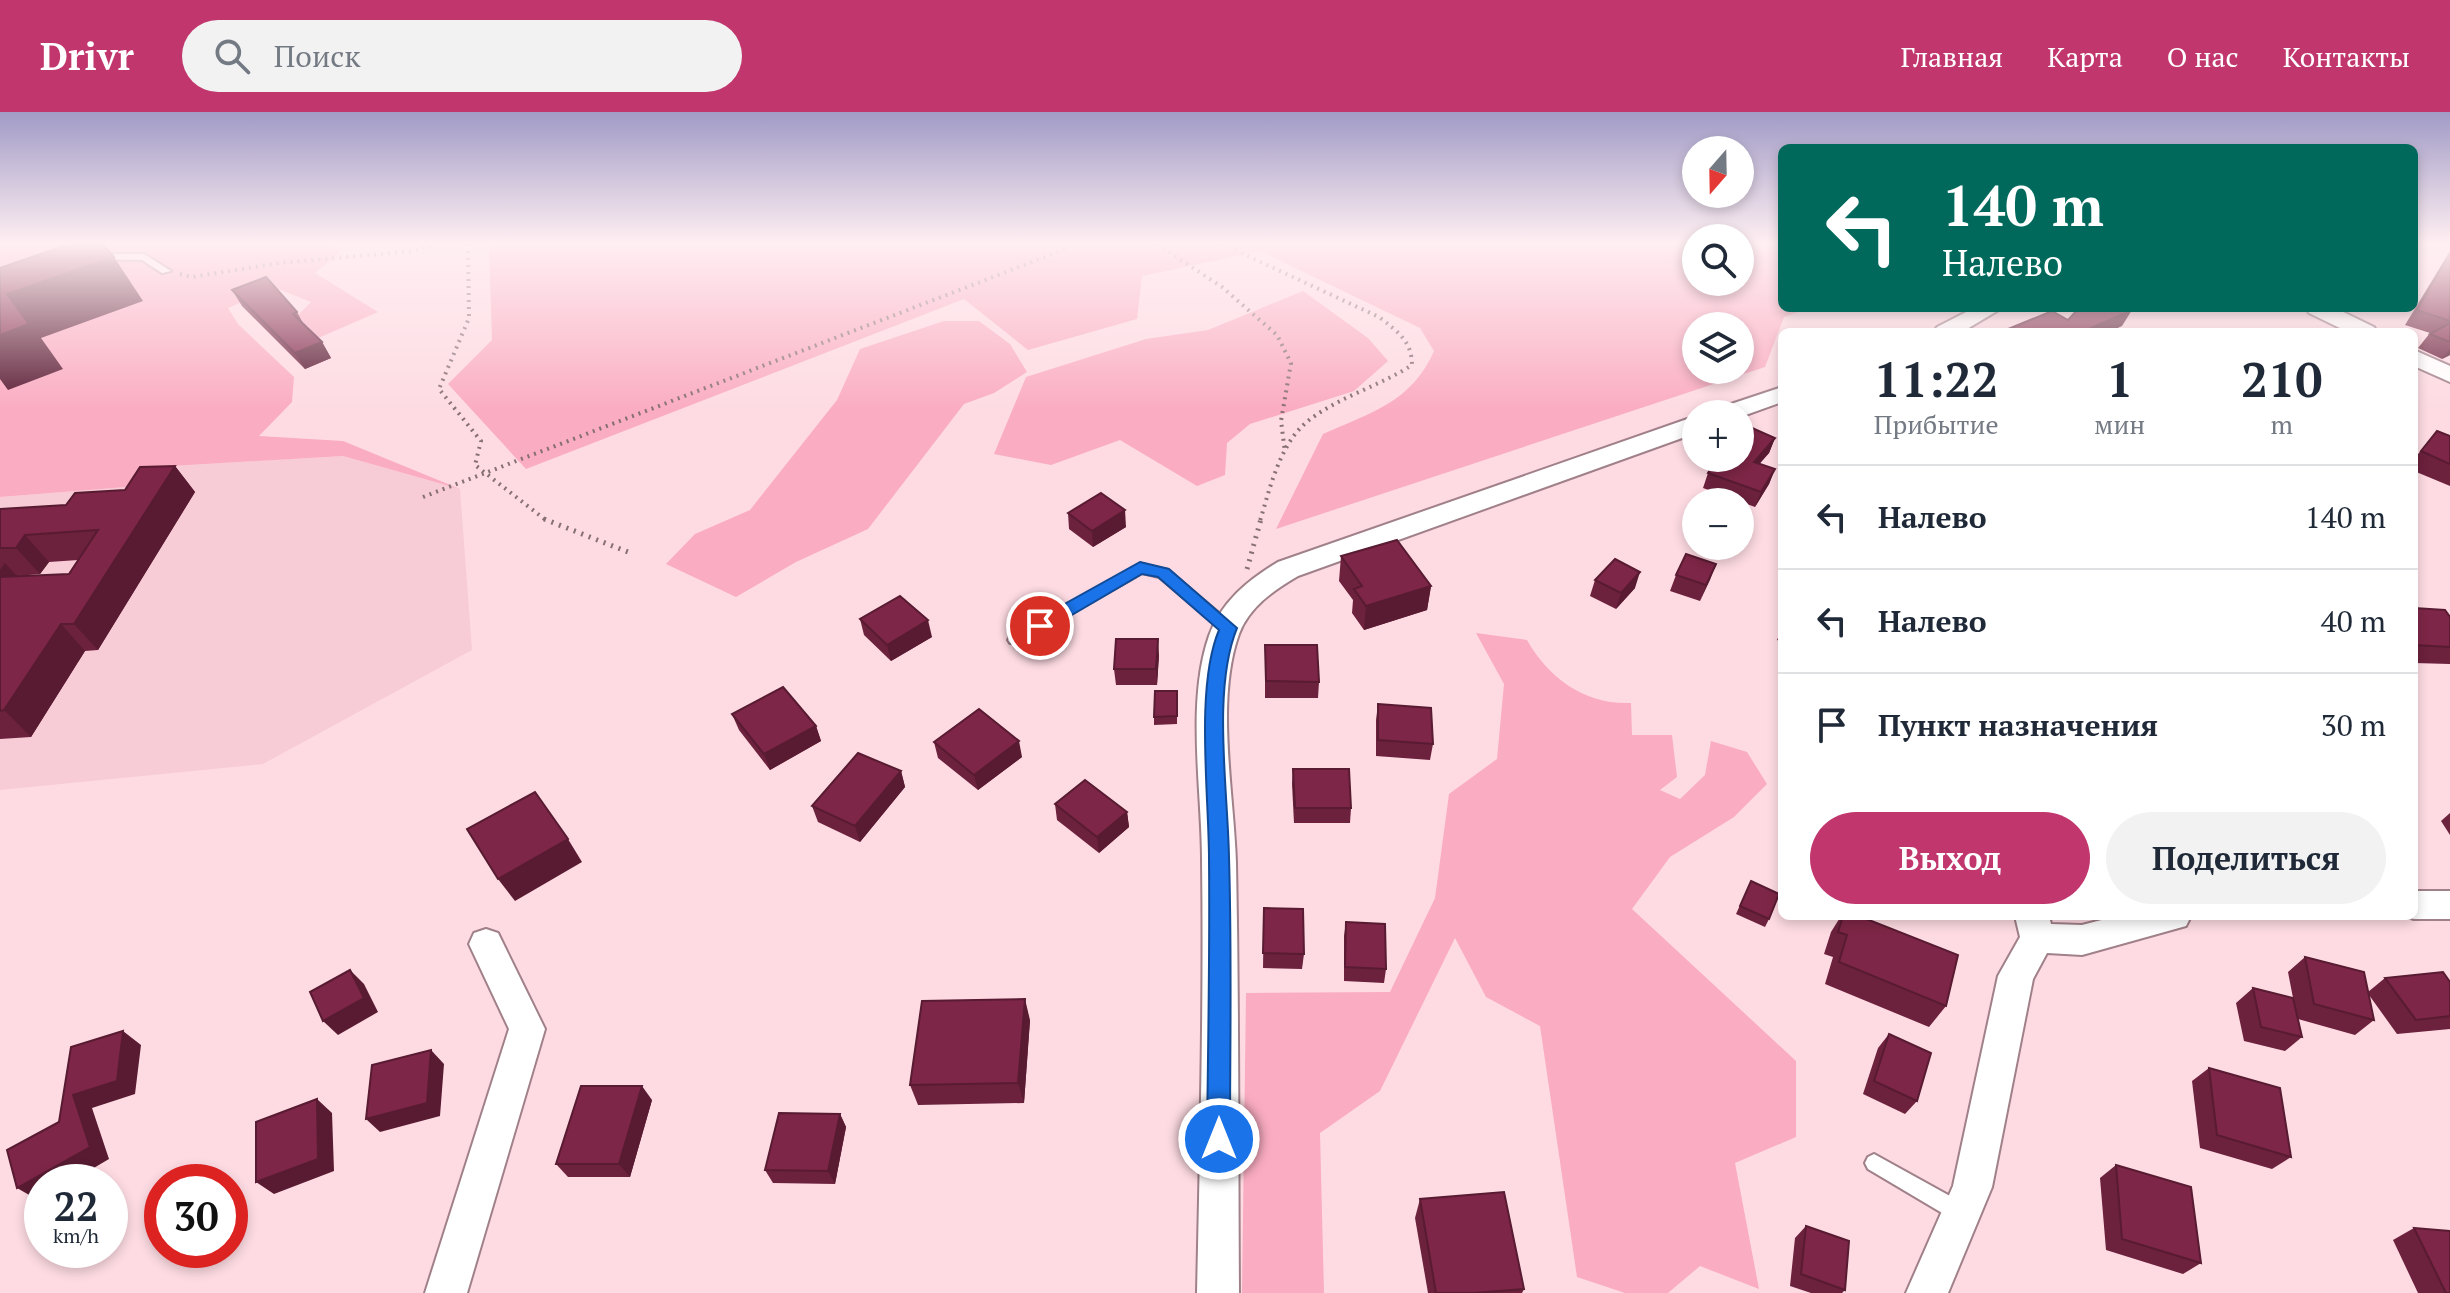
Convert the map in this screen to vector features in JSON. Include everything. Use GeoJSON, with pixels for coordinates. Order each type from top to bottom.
{"type":"FeatureCollection","features":[{"type":"Feature","properties":{"kind":"street"},"geometry":{"type":"LineString","coordinates":[[1953,328],[1983,312]]}},
{"type":"Feature","properties":{"kind":"street"},"geometry":{"type":"LineString","coordinates":[[2418,359],[2450,375]]}},
{"type":"Feature","properties":{"kind":"street"},"geometry":{"type":"LineString","coordinates":[[1754,404],[1778,395]]}},
{"type":"Feature","properties":{"kind":"street"},"geometry":{"type":"LineString","coordinates":[[1218,1293],[1219,861],[1215,697],[1220,648],[1228,628],[1241,604],[1259,584],[1288,569],[1682,429]]}},
{"type":"Feature","properties":{"kind":"street"},"geometry":{"type":"LineString","coordinates":[[2418,905],[2450,905]]}},
{"type":"Feature","properties":{"kind":"street"},"geometry":{"type":"LineString","coordinates":[[1927,1293],[1967,1200],[2016,976],[2035,927],[2082,940],[2159,920]]}},
{"type":"Feature","properties":{"kind":"street"},"geometry":{"type":"LineString","coordinates":[[446,1293],[527,1029],[486,944]]}},
{"type":"Feature","properties":{"kind":"lane"},"geometry":{"type":"LineString","coordinates":[[1015,640],[1140,568],[1163,573],[1228,628]]}},
{"type":"Feature","properties":{"kind":"lane"},"geometry":{"type":"LineString","coordinates":[[1874,1163],[1967,1200]]}},
{"type":"Feature","properties":{"kind":"path"},"geometry":{"type":"LineString","coordinates":[[469,299],[469,318],[439,389],[481,441],[475,465],[551,524],[628,552]]}},
{"type":"Feature","properties":{"kind":"path"},"geometry":{"type":"LineString","coordinates":[[423,497],[934,299]]}},
{"type":"Feature","properties":{"kind":"path"},"geometry":{"type":"LineString","coordinates":[[1236,299],[1277,335],[1291,363],[1281,421],[1285,453]]}},
{"type":"Feature","properties":{"kind":"path"},"geometry":{"type":"LineString","coordinates":[[1259,584],[1246,572],[1271,485],[1285,453],[1305,423],[1390,380],[1412,365],[1410,346],[1390,325],[1345,299]]}},
{"type":"Feature","properties":{"kind":"shaded area"},"geometry":{"type":"Polygon","coordinates":[[[0,299],[249,299],[228,308],[238,324],[294,377],[292,402],[259,436],[343,441],[460,489],[343,456],[154,467],[139,486],[0,497],[0,299]]]}},
{"type":"Feature","properties":{"kind":"shaded area"},"geometry":{"type":"Polygon","coordinates":[[[304,299],[357,299],[378,312],[316,339],[296,317],[311,302],[304,299]]]}},
{"type":"Feature","properties":{"kind":"shaded area"},"geometry":{"type":"Polygon","coordinates":[[[491,299],[964,299],[526,469],[448,384],[492,340],[491,299]]]}},
{"type":"Feature","properties":{"kind":"shaded area"},"geometry":{"type":"Polygon","coordinates":[[[964,299],[1139,299],[1137,319],[1028,350],[964,299]]]}},
{"type":"Feature","properties":{"kind":"shaded area"},"geometry":{"type":"Polygon","coordinates":[[[1283,299],[1314,299],[1368,338],[1388,361],[1354,391],[1250,424],[1227,443],[1225,475],[1197,486],[1120,440],[1051,465],[994,454],[1026,377],[1146,339],[1208,330],[1283,299]]]}},
{"type":"Feature","properties":{"kind":"shaded area"},"geometry":{"type":"Polygon","coordinates":[[[1360,299],[1778,299],[1778,312],[1798,312],[1784,317],[1765,367],[1754,371],[1754,312],[1682,312],[1682,384],[1714,384],[1276,529],[1323,434],[1373,412],[1402,394],[1414,383],[1434,351],[1420,328],[1360,299]]]}},
{"type":"Feature","properties":{"kind":"shaded area"},"geometry":{"type":"Polygon","coordinates":[[[944,321],[979,321],[1010,344],[1027,372],[994,393],[964,404],[868,529],[796,562],[736,597],[666,564],[695,534],[750,510],[837,400],[860,349],[944,321]]]}},
{"type":"Feature","properties":{"kind":"shaded area"},"geometry":{"type":"Polygon","coordinates":[[[343,456],[460,489],[472,650],[263,764],[0,790],[0,497],[139,486],[154,467],[343,456]]]}},
{"type":"Feature","properties":{"kind":"shaded area"},"geometry":{"type":"Polygon","coordinates":[[[1476,633],[1527,640],[1546,667],[1570,687],[1599,699],[1631,703],[1632,735],[1672,735],[1677,777],[1660,790],[1680,799],[1705,775],[1711,741],[1747,752],[1767,784],[1734,817],[1670,857],[1632,909],[1796,1061],[1796,1137],[1735,1163],[1759,1289],[1700,1266],[1668,1293],[1625,1293],[1577,1277],[1540,1026],[1486,997],[1455,938],[1380,1091],[1320,1133],[1324,1293],[1242,1293],[1246,993],[1390,992],[1435,898],[1449,794],[1497,759],[1504,684],[1476,633]]]}},
{"type":"Feature","properties":{"kind":"building"},"geometry":{"type":"Polygon","coordinates":[[[0,299],[11,299],[29,324],[0,335],[0,299]]]}},
{"type":"Feature","properties":{"kind":"building"},"geometry":{"type":"Polygon","coordinates":[[[241,299],[286,299],[297,312],[293,314],[322,342],[295,353],[241,299]]]}},
{"type":"Feature","properties":{"kind":"building"},"geometry":{"type":"Polygon","coordinates":[[[2423,299],[2450,299],[2450,321],[2418,310],[2423,299]]]}},
{"type":"Feature","properties":{"kind":"building"},"geometry":{"type":"Polygon","coordinates":[[[2050,312],[2068,320],[2075,312],[2127,312],[2091,328],[2011,328],[2050,312]]]}},
{"type":"Feature","properties":{"kind":"building"},"geometry":{"type":"Polygon","coordinates":[[[2450,323],[2450,342],[2430,334],[2450,323]]]}},
{"type":"Feature","properties":{"kind":"building"},"geometry":{"type":"Polygon","coordinates":[[[1754,429],[1775,438],[1754,462],[1754,429]]]}},
{"type":"Feature","properties":{"kind":"building"},"geometry":{"type":"Polygon","coordinates":[[[2437,431],[2450,436],[2450,464],[2421,451],[2437,431]]]}},
{"type":"Feature","properties":{"kind":"building"},"geometry":{"type":"Polygon","coordinates":[[[1754,462],[1775,469],[1761,492],[1708,473],[1754,472],[1754,462]]]}},
{"type":"Feature","properties":{"kind":"building"},"geometry":{"type":"Polygon","coordinates":[[[175,466],[74,624],[61,624],[4,710],[0,711],[0,577],[69,574],[98,530],[25,535],[16,548],[0,548],[0,509],[66,505],[75,493],[125,490],[140,467],[175,466]]]}},
{"type":"Feature","properties":{"kind":"building"},"geometry":{"type":"Polygon","coordinates":[[[1101,493],[1125,510],[1092,531],[1068,513],[1101,493]]]}},
{"type":"Feature","properties":{"kind":"building"},"geometry":{"type":"Polygon","coordinates":[[[1397,540],[1431,586],[1366,606],[1354,589],[1362,586],[1341,556],[1397,540]]]}},
{"type":"Feature","properties":{"kind":"building"},"geometry":{"type":"Polygon","coordinates":[[[1615,559],[1640,572],[1621,593],[1595,580],[1615,559]]]}},
{"type":"Feature","properties":{"kind":"building"},"geometry":{"type":"Polygon","coordinates":[[[1683,560],[1704,560],[1716,564],[1706,585],[1676,575],[1683,560]]]}},
{"type":"Feature","properties":{"kind":"building"},"geometry":{"type":"Polygon","coordinates":[[[900,596],[928,620],[887,645],[860,619],[900,596]]]}},
{"type":"Feature","properties":{"kind":"building"},"geometry":{"type":"Polygon","coordinates":[[[2418,608],[2445,610],[2450,617],[2450,647],[2418,645],[2418,608]]]}},
{"type":"Feature","properties":{"kind":"building"},"geometry":{"type":"Polygon","coordinates":[[[1116,639],[1158,639],[1156,669],[1114,669],[1116,639]]]}},
{"type":"Feature","properties":{"kind":"building"},"geometry":{"type":"Polygon","coordinates":[[[1265,645],[1317,645],[1319,682],[1266,681],[1265,645]]]}},
{"type":"Feature","properties":{"kind":"building"},"geometry":{"type":"Polygon","coordinates":[[[783,687],[816,726],[764,754],[732,714],[783,687]]]}},
{"type":"Feature","properties":{"kind":"building"},"geometry":{"type":"Polygon","coordinates":[[[1155,691],[1177,691],[1177,716],[1154,717],[1155,691]]]}},
{"type":"Feature","properties":{"kind":"building"},"geometry":{"type":"Polygon","coordinates":[[[1378,704],[1431,708],[1433,744],[1378,740],[1378,704]]]}},
{"type":"Feature","properties":{"kind":"building"},"geometry":{"type":"Polygon","coordinates":[[[979,709],[1019,741],[974,775],[934,742],[979,709]]]}},
{"type":"Feature","properties":{"kind":"building"},"geometry":{"type":"Polygon","coordinates":[[[858,753],[901,771],[855,826],[812,806],[858,753]]]}},
{"type":"Feature","properties":{"kind":"building"},"geometry":{"type":"Polygon","coordinates":[[[1293,769],[1349,769],[1351,808],[1295,808],[1293,769]]]}},
{"type":"Feature","properties":{"kind":"building"},"geometry":{"type":"Polygon","coordinates":[[[1085,780],[1127,812],[1097,837],[1055,804],[1085,780]]]}},
{"type":"Feature","properties":{"kind":"building"},"geometry":{"type":"Polygon","coordinates":[[[535,792],[568,839],[498,879],[467,829],[535,792]]]}},
{"type":"Feature","properties":{"kind":"building"},"geometry":{"type":"Polygon","coordinates":[[[1751,881],[1778,894],[1769,919],[1740,906],[1751,881]]]}},
{"type":"Feature","properties":{"kind":"building"},"geometry":{"type":"Polygon","coordinates":[[[1264,908],[1303,909],[1304,954],[1263,953],[1264,908]]]}},
{"type":"Feature","properties":{"kind":"building"},"geometry":{"type":"Polygon","coordinates":[[[1842,920],[1869,920],[1958,955],[1946,1006],[1839,962],[1847,935],[1838,932],[1842,920]]]}},
{"type":"Feature","properties":{"kind":"building"},"geometry":{"type":"Polygon","coordinates":[[[1346,922],[1385,924],[1386,969],[1345,967],[1346,922]]]}},
{"type":"Feature","properties":{"kind":"building"},"geometry":{"type":"Polygon","coordinates":[[[2305,957],[2364,972],[2374,1020],[2314,1004],[2305,957]]]}},
{"type":"Feature","properties":{"kind":"building"},"geometry":{"type":"Polygon","coordinates":[[[350,970],[364,998],[323,1021],[310,992],[350,970]]]}},
{"type":"Feature","properties":{"kind":"building"},"geometry":{"type":"Polygon","coordinates":[[[2443,972],[2450,982],[2450,1016],[2416,1020],[2385,978],[2443,972]]]}},
{"type":"Feature","properties":{"kind":"building"},"geometry":{"type":"Polygon","coordinates":[[[2253,988],[2293,998],[2302,1037],[2261,1027],[2253,988]]]}},
{"type":"Feature","properties":{"kind":"building"},"geometry":{"type":"Polygon","coordinates":[[[1025,999],[1018,1083],[910,1085],[922,1001],[1025,999]]]}},
{"type":"Feature","properties":{"kind":"building"},"geometry":{"type":"Polygon","coordinates":[[[123,1031],[117,1081],[73,1095],[90,1147],[60,1164],[24,1164],[24,1184],[17,1188],[7,1150],[59,1122],[71,1047],[123,1031]]]}},
{"type":"Feature","properties":{"kind":"building"},"geometry":{"type":"Polygon","coordinates":[[[1889,1034],[1931,1053],[1917,1101],[1874,1081],[1889,1034]]]}},
{"type":"Feature","properties":{"kind":"building"},"geometry":{"type":"Polygon","coordinates":[[[431,1050],[427,1103],[366,1119],[372,1065],[431,1050]]]}},
{"type":"Feature","properties":{"kind":"building"},"geometry":{"type":"Polygon","coordinates":[[[2209,1068],[2280,1088],[2291,1157],[2217,1135],[2209,1068]]]}},
{"type":"Feature","properties":{"kind":"building"},"geometry":{"type":"Polygon","coordinates":[[[581,1086],[642,1086],[619,1164],[556,1164],[581,1086]]]}},
{"type":"Feature","properties":{"kind":"building"},"geometry":{"type":"Polygon","coordinates":[[[317,1099],[318,1159],[256,1182],[256,1122],[317,1099]]]}},
{"type":"Feature","properties":{"kind":"building"},"geometry":{"type":"Polygon","coordinates":[[[779,1113],[840,1114],[828,1171],[765,1170],[779,1113]]]}},
{"type":"Feature","properties":{"kind":"building"},"geometry":{"type":"Polygon","coordinates":[[[2116,1165],[2191,1187],[2201,1263],[2122,1239],[2116,1165]]]}},
{"type":"Feature","properties":{"kind":"building"},"geometry":{"type":"Polygon","coordinates":[[[1504,1192],[1524,1289],[1436,1293],[1420,1199],[1504,1192]]]}},
{"type":"Feature","properties":{"kind":"building"},"geometry":{"type":"Polygon","coordinates":[[[1806,1226],[1849,1241],[1845,1290],[1801,1274],[1806,1226]]]}},
{"type":"Feature","properties":{"kind":"building"},"geometry":{"type":"Polygon","coordinates":[[[2414,1228],[2450,1231],[2450,1293],[2446,1293],[2414,1228]]]}},
{"type":"Feature","properties":{"kind":"route"},"geometry":{"type":"LineString","coordinates":[[1040,626],[1140,568],[1163,573],[1228,628],[1220,648],[1215,697],[1219,861],[1219,1139]]}}]}
